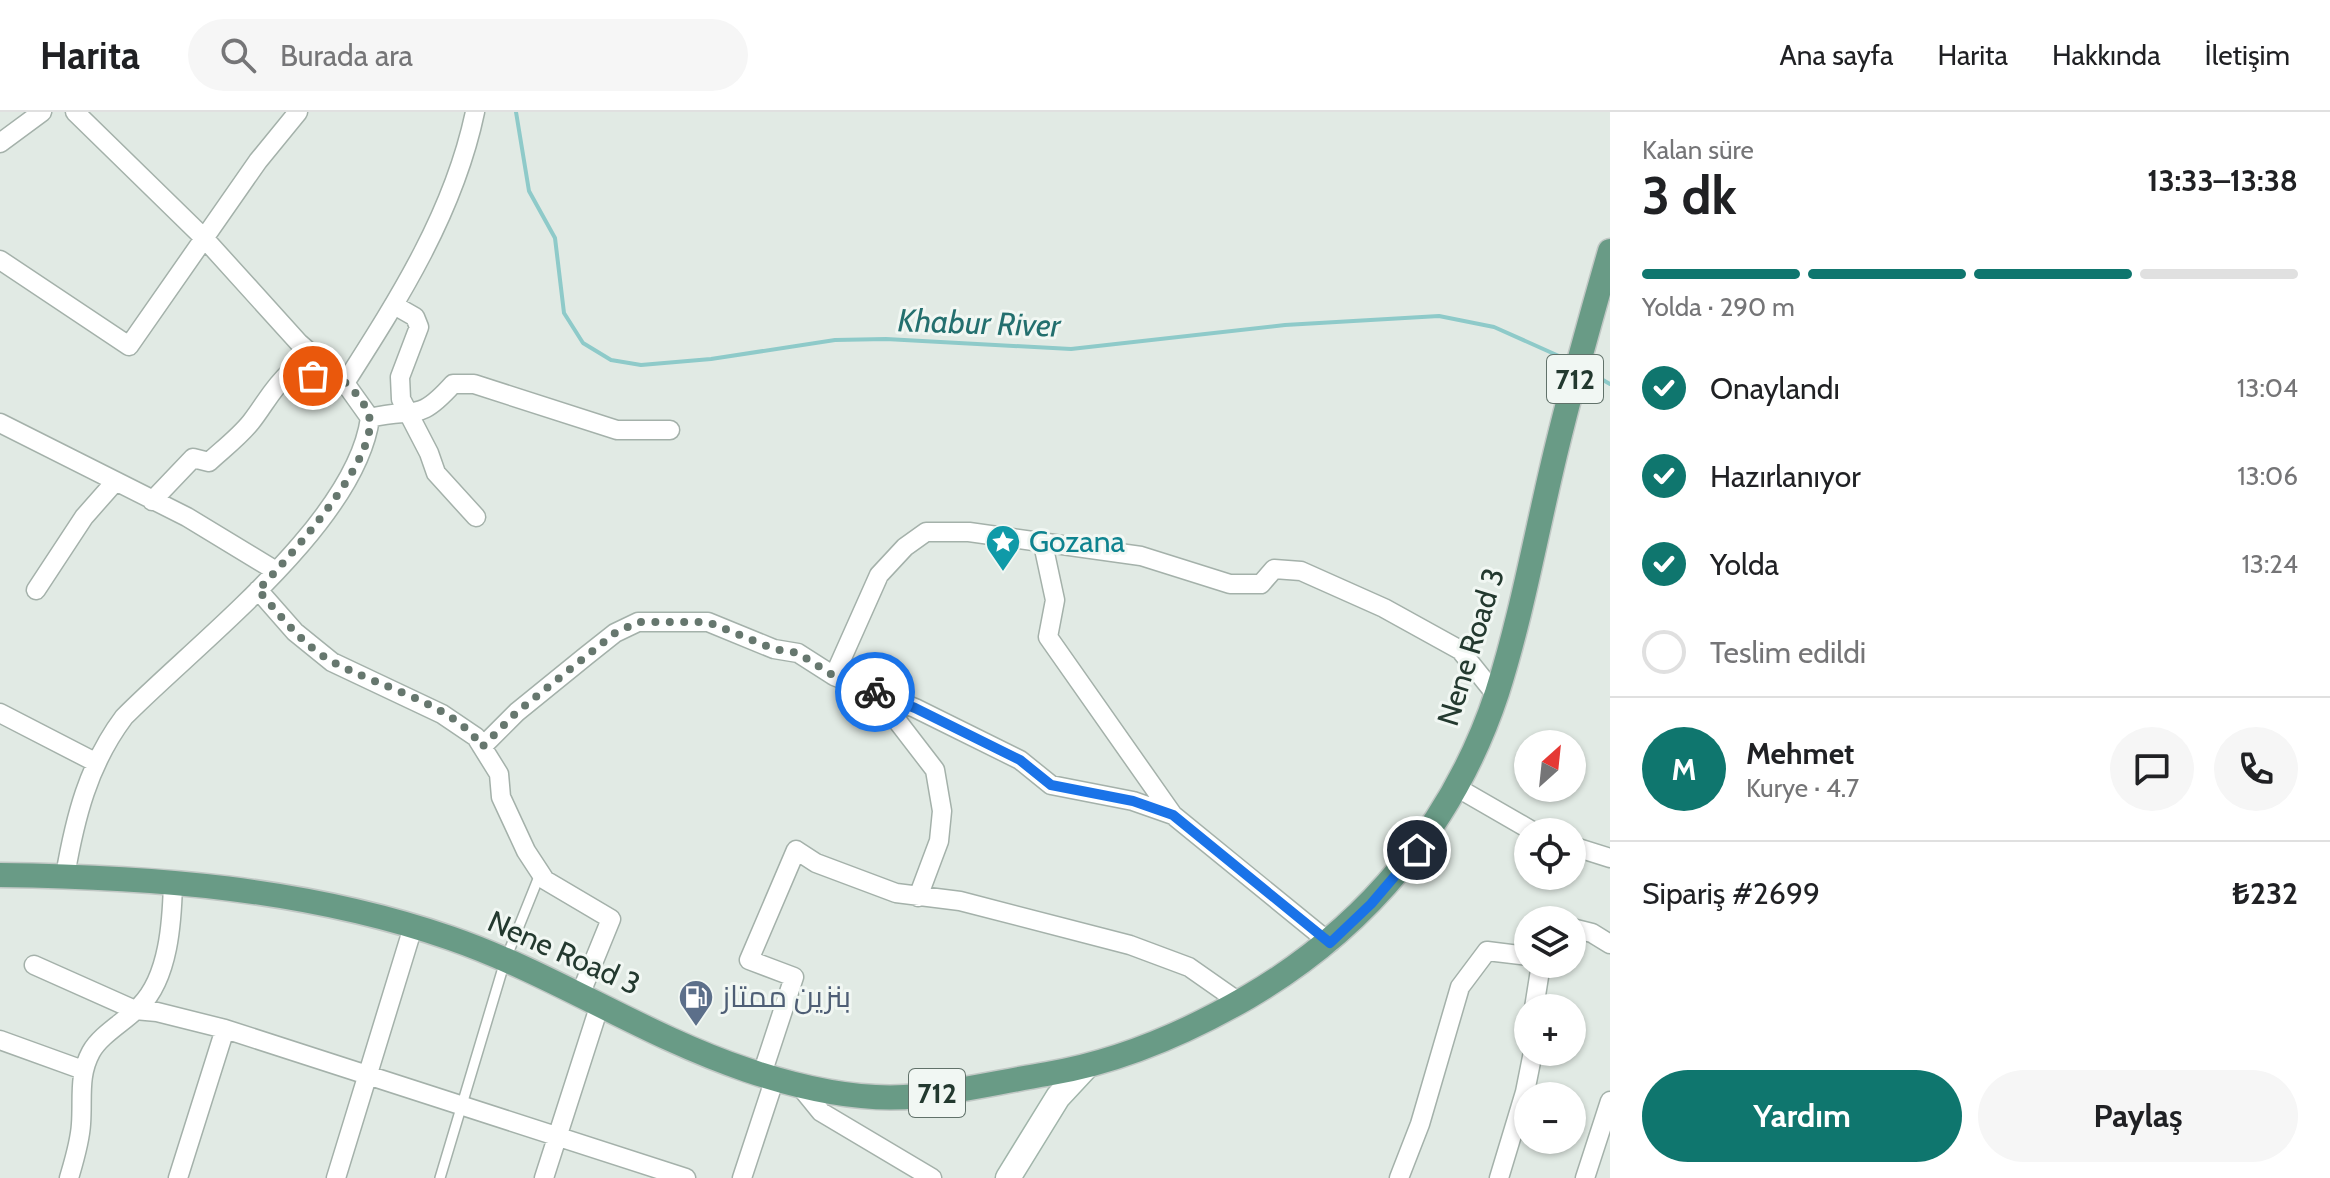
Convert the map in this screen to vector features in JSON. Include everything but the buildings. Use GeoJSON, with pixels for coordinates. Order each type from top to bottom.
{"type":"FeatureCollection","features":[{"type":"Feature","properties":{"kind":"main road","name":"Nene Road 3"},"geometry":{"type":"LineString","coordinates":[[0,875],[65,876],[252,890],[353,910],[451,938],[768,1076],[850,1094],[914,1097],[1085,1068],[1188,1031],[1330,943],[1371,904],[1417,850],[1456,787],[1496,695],[1554,457],[1610,251]]}},
{"type":"Feature","properties":{"kind":"street"},"geometry":{"type":"LineString","coordinates":[[0,143],[42,112]]}},
{"type":"Feature","properties":{"kind":"street"},"geometry":{"type":"LineString","coordinates":[[65,876],[72,835],[95,762],[124,717],[258,590],[320,519],[350,475],[367,438],[370,418],[345,383],[299,343],[204,238],[75,112]]}},
{"type":"Feature","properties":{"kind":"street"},"geometry":{"type":"LineString","coordinates":[[0,260],[129,346],[204,238],[298,112]]}},
{"type":"Feature","properties":{"kind":"street"},"geometry":{"type":"LineString","coordinates":[[345,383],[435,233],[467,147],[475,112]]}},
{"type":"Feature","properties":{"kind":"street"},"geometry":{"type":"LineString","coordinates":[[394,305],[415,317],[419,327],[400,377],[401,399],[436,473],[476,517]]}},
{"type":"Feature","properties":{"kind":"street"},"geometry":{"type":"LineString","coordinates":[[152,501],[193,458],[209,462],[226,447],[251,422],[273,387],[290,372],[313,376],[325,365]]}},
{"type":"Feature","properties":{"kind":"street"},"geometry":{"type":"LineString","coordinates":[[370,418],[394,412],[416,415],[435,404],[453,384],[474,384],[584,416],[617,430],[670,430]]}},
{"type":"Feature","properties":{"kind":"street"},"geometry":{"type":"LineString","coordinates":[[0,423],[152,501],[276,571]]}},
{"type":"Feature","properties":{"kind":"street"},"geometry":{"type":"LineString","coordinates":[[36,590],[84,517],[114,483]]}},
{"type":"Feature","properties":{"kind":"street"},"geometry":{"type":"LineString","coordinates":[[834,676],[879,575],[905,547],[926,532],[969,532],[1141,556],[1230,584],[1261,584],[1274,569],[1301,571],[1384,608],[1460,650],[1496,695]]}},
{"type":"Feature","properties":{"kind":"street"},"geometry":{"type":"LineString","coordinates":[[1043,544],[1055,600],[1048,637],[1173,815],[1330,943]]}},
{"type":"Feature","properties":{"kind":"street"},"geometry":{"type":"LineString","coordinates":[[258,590],[295,632],[332,662],[442,714],[476,737],[499,774],[501,797],[526,851],[541,873],[574,899],[611,919],[544,1178]]}},
{"type":"Feature","properties":{"kind":"street"},"geometry":{"type":"LineString","coordinates":[[482,747],[517,712],[615,633],[638,622],[708,622],[774,649],[798,653],[834,676],[915,708],[1020,760],[1051,785],[1133,801],[1173,815]]}},
{"type":"Feature","properties":{"kind":"street"},"geometry":{"type":"LineString","coordinates":[[875,692],[935,770],[942,811],[939,841],[918,897]]}},
{"type":"Feature","properties":{"kind":"street"},"geometry":{"type":"LineString","coordinates":[[0,713],[95,762]]}},
{"type":"Feature","properties":{"kind":"street"},"geometry":{"type":"LineString","coordinates":[[1456,787],[1514,820]]}},
{"type":"Feature","properties":{"kind":"street"},"geometry":{"type":"LineString","coordinates":[[742,1178],[794,977],[749,960],[796,850],[816,863],[867,884],[918,897],[960,901],[1130,945],[1189,967],[1239,1002]]}},
{"type":"Feature","properties":{"kind":"street"},"geometry":{"type":"LineString","coordinates":[[1586,850],[1610,858]]}},
{"type":"Feature","properties":{"kind":"street"},"geometry":{"type":"LineString","coordinates":[[69,1178],[81,1127],[80,1083],[83,1070],[92,1049],[143,1003],[161,969],[172,918],[173,883]]}},
{"type":"Feature","properties":{"kind":"street"},"geometry":{"type":"LineString","coordinates":[[336,1178],[413,927]]}},
{"type":"Feature","properties":{"kind":"street"},"geometry":{"type":"LineString","coordinates":[[1586,932],[1610,944]]}},
{"type":"Feature","properties":{"kind":"street"},"geometry":{"type":"LineString","coordinates":[[1399,1178],[1420,1124],[1460,987],[1487,951],[1514,954]]}},
{"type":"Feature","properties":{"kind":"street"},"geometry":{"type":"LineString","coordinates":[[34,965],[135,1010],[157,1012],[225,1029],[556,1135],[646,1171],[686,1178]]}},
{"type":"Feature","properties":{"kind":"street"},"geometry":{"type":"LineString","coordinates":[[178,1178],[225,1029]]}},
{"type":"Feature","properties":{"kind":"street"},"geometry":{"type":"LineString","coordinates":[[0,1040],[83,1070]]}},
{"type":"Feature","properties":{"kind":"street"},"geometry":{"type":"LineString","coordinates":[[1499,1178],[1530,1066]]}},
{"type":"Feature","properties":{"kind":"street"},"geometry":{"type":"LineString","coordinates":[[1008,1178],[1058,1097],[1085,1068]]}},
{"type":"Feature","properties":{"kind":"street"},"geometry":{"type":"LineString","coordinates":[[799,1085],[821,1112],[932,1178]]}},
{"type":"Feature","properties":{"kind":"street"},"geometry":{"type":"LineString","coordinates":[[1585,1178],[1610,1101]]}},
{"type":"Feature","properties":{"kind":"lane"},"geometry":{"type":"LineString","coordinates":[[440,1178],[505,961],[541,873]]}},
{"type":"Feature","properties":{"kind":"waterway","name":"Khabur River"},"geometry":{"type":"LineString","coordinates":[[516,112],[529,191],[555,238],[564,313],[583,343],[611,360],[641,365],[711,359],[835,340],[886,339],[1071,349],[1285,325],[1439,316],[1494,327],[1570,361]]}},
{"type":"Feature","properties":{"kind":"waterway","name":"Khabur River"},"geometry":{"type":"LineString","coordinates":[[1584,369],[1610,384]]}},
{"type":"Feature","properties":{"kind":"way so far"},"geometry":{"type":"LineString","coordinates":[[313,376],[325,365],[359,398],[370,418],[367,438],[350,475],[320,519],[258,590],[295,632],[332,662],[442,714],[476,737],[482,747],[517,712],[586,656],[615,633],[638,622],[708,622],[774,649],[798,653],[834,676],[875,692]]}},
{"type":"Feature","properties":{"kind":"place","name":"Gozana"},"geometry":{"type":"Point","coordinates":[1003,573]}},
{"type":"Feature","properties":{"kind":"place","name":"بنزين ممتاز"},"geometry":{"type":"Point","coordinates":[696,1028]}},
{"type":"Feature","properties":{"kind":"route"},"geometry":{"type":"LineString","coordinates":[[875,692],[915,708],[1020,760],[1051,785],[1133,801],[1173,815],[1260,882],[1330,943],[1371,904],[1417,850]]}}]}
